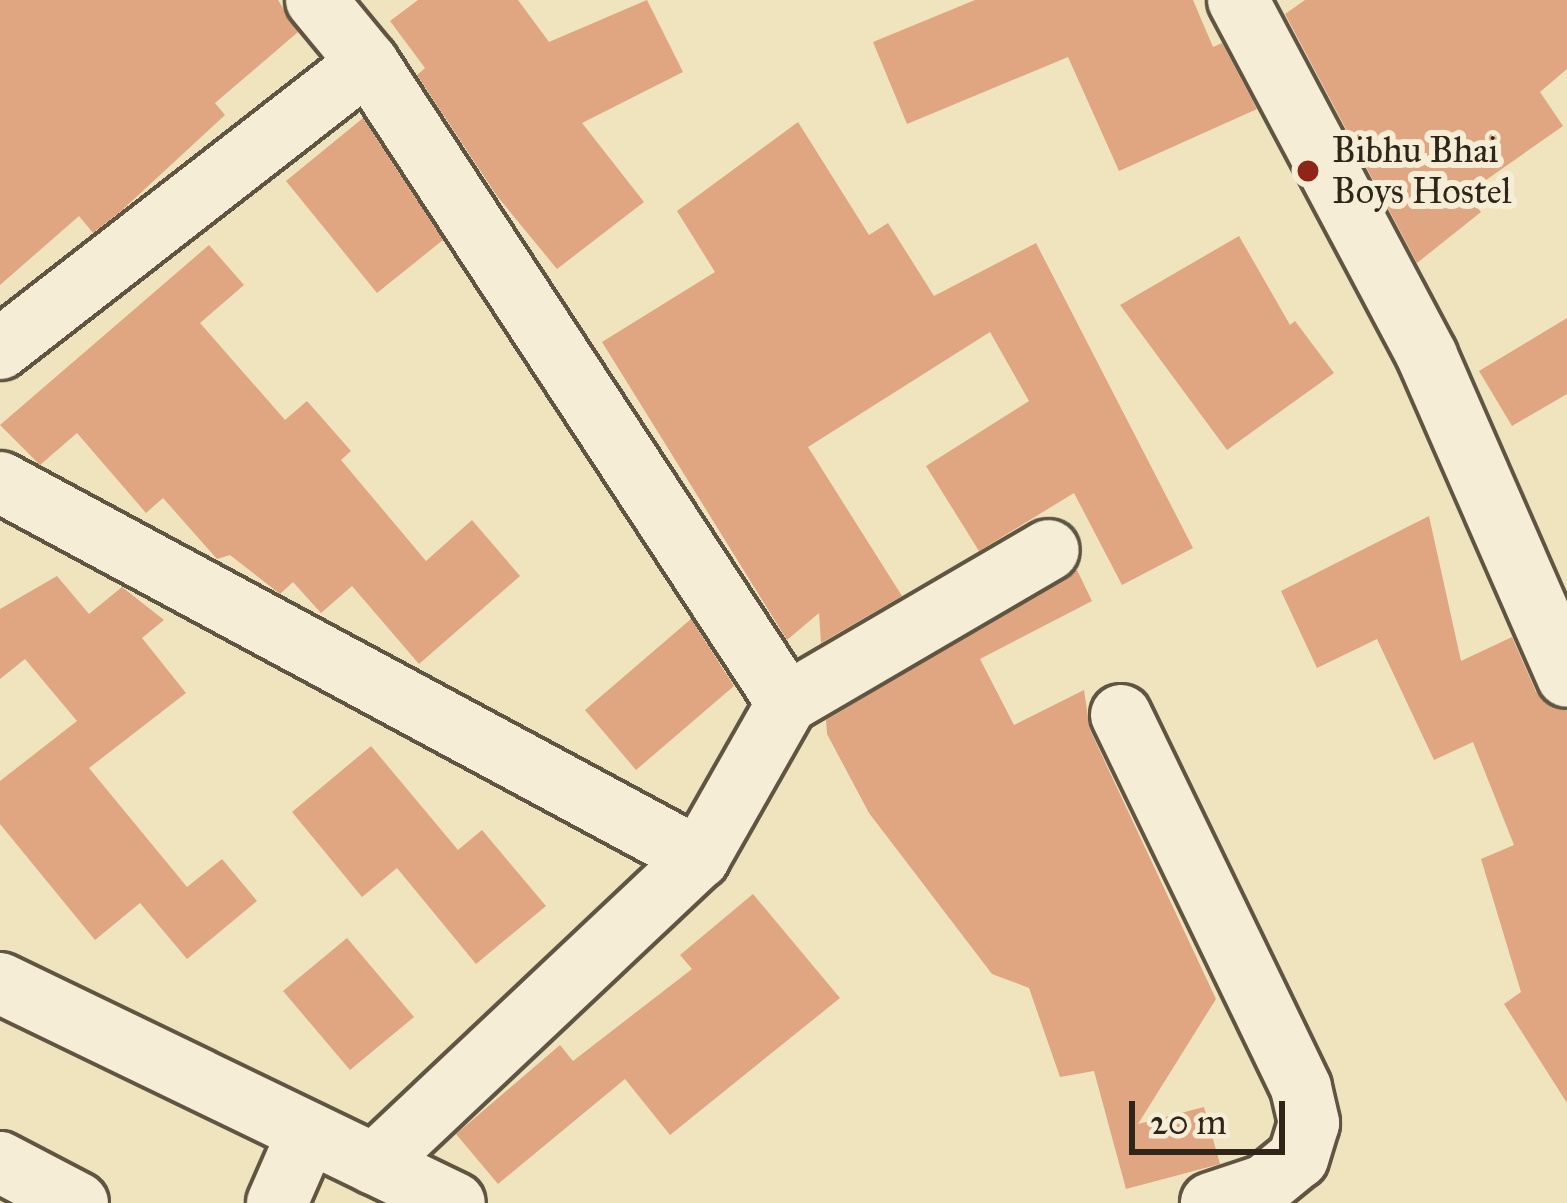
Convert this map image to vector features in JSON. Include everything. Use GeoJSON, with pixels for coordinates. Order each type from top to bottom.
{"type":"FeatureCollection","features":[{"type":"Feature","properties":{"kind":"street"},"geometry":{"type":"LineString","coordinates":[[316,0],[368,63],[787,703]]}},
{"type":"Feature","properties":{"kind":"street"},"geometry":{"type":"LineString","coordinates":[[1259,9],[1427,356],[1567,676]]}},
{"type":"Feature","properties":{"kind":"street"},"geometry":{"type":"LineString","coordinates":[[0,349],[368,63]]}},
{"type":"Feature","properties":{"kind":"street"},"geometry":{"type":"LineString","coordinates":[[0,482],[699,858]]}},
{"type":"Feature","properties":{"kind":"street"},"geometry":{"type":"LineString","coordinates":[[374,1164],[699,858],[787,703],[1049,550]]}},
{"type":"Feature","properties":{"kind":"street"},"geometry":{"type":"LineString","coordinates":[[1120,716],[1301,1088],[1309,1123],[1298,1158],[1265,1185],[1211,1203]]}},
{"type":"Feature","properties":{"kind":"street"},"geometry":{"type":"LineString","coordinates":[[0,983],[455,1203]]}},
{"type":"Feature","properties":{"kind":"street"},"geometry":{"type":"LineString","coordinates":[[277,1203],[308,1132]]}},
{"type":"Feature","properties":{"kind":"street"},"geometry":{"type":"LineString","coordinates":[[0,1162],[78,1203]]}},
{"type":"Feature","properties":{"kind":"building"},"geometry":{"type":"Polygon","coordinates":[[[0,0],[278,0],[298,32],[215,103],[225,115],[120,212],[93,233],[79,216],[0,285],[0,0]]]}},
{"type":"Feature","properties":{"kind":"building"},"geometry":{"type":"Polygon","coordinates":[[[418,0],[518,0],[549,42],[647,0],[683,72],[582,123],[644,202],[557,269],[497,196],[417,75],[425,68],[390,21],[418,0]]]}},
{"type":"Feature","properties":{"kind":"building"},"geometry":{"type":"Polygon","coordinates":[[[975,0],[1193,0],[1213,47],[1222,43],[1257,109],[1119,171],[1068,57],[907,124],[873,42],[975,0]]]}},
{"type":"Feature","properties":{"kind":"building"},"geometry":{"type":"Polygon","coordinates":[[[1305,0],[1567,0],[1567,69],[1540,92],[1563,126],[1466,194],[1481,212],[1417,263],[1285,14],[1305,0]]]}},
{"type":"Feature","properties":{"kind":"building"},"geometry":{"type":"Polygon","coordinates":[[[363,118],[443,240],[377,293],[286,181],[363,118]]]}},
{"type":"Feature","properties":{"kind":"building"},"geometry":{"type":"Polygon","coordinates":[[[798,122],[869,235],[888,223],[934,296],[1036,243],[1193,548],[1122,585],[1074,493],[979,551],[926,466],[1029,401],[990,332],[808,447],[902,596],[821,643],[819,613],[787,640],[602,342],[715,272],[677,211],[798,122]]]}},
{"type":"Feature","properties":{"kind":"building"},"geometry":{"type":"Polygon","coordinates":[[[1239,236],[1290,325],[1295,321],[1334,373],[1227,450],[1120,305],[1239,236]]]}},
{"type":"Feature","properties":{"kind":"building"},"geometry":{"type":"Polygon","coordinates":[[[209,245],[244,285],[200,323],[285,420],[307,401],[351,451],[341,460],[426,561],[472,520],[520,576],[419,664],[352,586],[321,613],[293,582],[280,594],[230,555],[217,559],[163,498],[146,513],[77,433],[40,465],[0,425],[209,245]]]}},
{"type":"Feature","properties":{"kind":"building"},"geometry":{"type":"Polygon","coordinates":[[[1567,318],[1567,394],[1512,426],[1479,371],[1567,318]]]}},
{"type":"Feature","properties":{"kind":"building"},"geometry":{"type":"Polygon","coordinates":[[[1429,516],[1461,661],[1512,637],[1536,692],[1567,711],[1567,1103],[1504,1004],[1521,992],[1481,859],[1514,845],[1473,742],[1434,760],[1377,639],[1317,668],[1281,591],[1429,516]]]}},
{"type":"Feature","properties":{"kind":"building"},"geometry":{"type":"Polygon","coordinates":[[[1077,570],[1092,601],[980,659],[1014,725],[1084,690],[1090,730],[1216,999],[1138,1124],[1204,1107],[1220,1164],[1126,1189],[1094,1071],[1060,1077],[1029,988],[992,974],[869,813],[827,734],[826,720],[1077,570]]]}},
{"type":"Feature","properties":{"kind":"building"},"geometry":{"type":"Polygon","coordinates":[[[57,576],[89,614],[122,587],[164,620],[142,638],[186,693],[89,768],[187,887],[222,859],[257,901],[187,959],[140,903],[95,940],[0,824],[0,781],[77,721],[25,659],[0,679],[0,609],[57,576]]]}},
{"type":"Feature","properties":{"kind":"building"},"geometry":{"type":"Polygon","coordinates":[[[691,619],[734,686],[636,770],[585,710],[691,619]]]}},
{"type":"Feature","properties":{"kind":"building"},"geometry":{"type":"Polygon","coordinates":[[[371,746],[458,850],[482,830],[546,906],[476,964],[397,868],[362,897],[292,812],[371,746]]]}},
{"type":"Feature","properties":{"kind":"building"},"geometry":{"type":"Polygon","coordinates":[[[753,894],[840,998],[670,1135],[625,1079],[498,1184],[456,1134],[560,1045],[573,1061],[692,969],[680,955],[753,894]]]}},
{"type":"Feature","properties":{"kind":"building"},"geometry":{"type":"Polygon","coordinates":[[[347,938],[414,1017],[350,1070],[283,991],[347,938]]]}},
{"type":"Feature","properties":{"kind":"place","name":"Bibhu Bhai Boys Hostel"},"geometry":{"type":"Point","coordinates":[1308,171]}}]}
